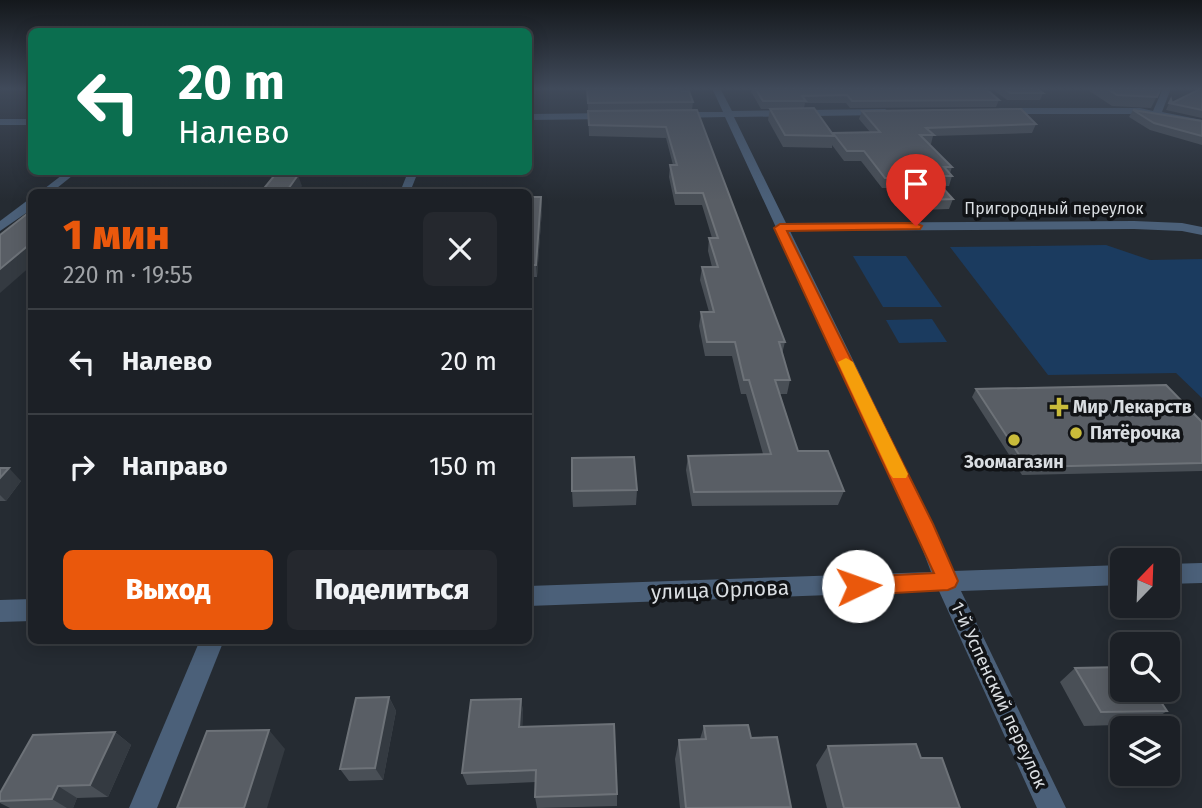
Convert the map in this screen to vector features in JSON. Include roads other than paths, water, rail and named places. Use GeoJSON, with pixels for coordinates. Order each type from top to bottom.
{"type":"FeatureCollection","features":[{"type":"Feature","properties":{"kind":"street","name":"1-й Успенский переулок"},"geometry":{"type":"LineString","coordinates":[[734,126],[780,228],[923,524],[960,615],[1052,808]]}},
{"type":"Feature","properties":{"kind":"street"},"geometry":{"type":"LineString","coordinates":[[49,189],[68,175]]}},
{"type":"Feature","properties":{"kind":"street"},"geometry":{"type":"LineString","coordinates":[[0,227],[28,206]]}},
{"type":"Feature","properties":{"kind":"street","name":"Пригородный переулок"},"geometry":{"type":"LineString","coordinates":[[780,228],[1135,225],[1182,227],[1202,231]]}},
{"type":"Feature","properties":{"kind":"street"},"geometry":{"type":"LineString","coordinates":[[1180,574],[1202,573]]}},
{"type":"Feature","properties":{"kind":"street","name":"улица Орлова"},"geometry":{"type":"LineString","coordinates":[[532,596],[1110,575]]}},
{"type":"Feature","properties":{"kind":"street"},"geometry":{"type":"LineString","coordinates":[[0,611],[28,610]]}},
{"type":"Feature","properties":{"kind":"street"},"geometry":{"type":"LineString","coordinates":[[143,808],[210,644]]}},
{"type":"Feature","properties":{"kind":"place","name":"Мир Лекарств"},"geometry":{"type":"Point","coordinates":[1059,407]}},
{"type":"Feature","properties":{"kind":"place","name":"Пятёрочка"},"geometry":{"type":"Point","coordinates":[1076,433]}},
{"type":"Feature","properties":{"kind":"place","name":"Зоомагазин"},"geometry":{"type":"Point","coordinates":[1014,440]}}]}
